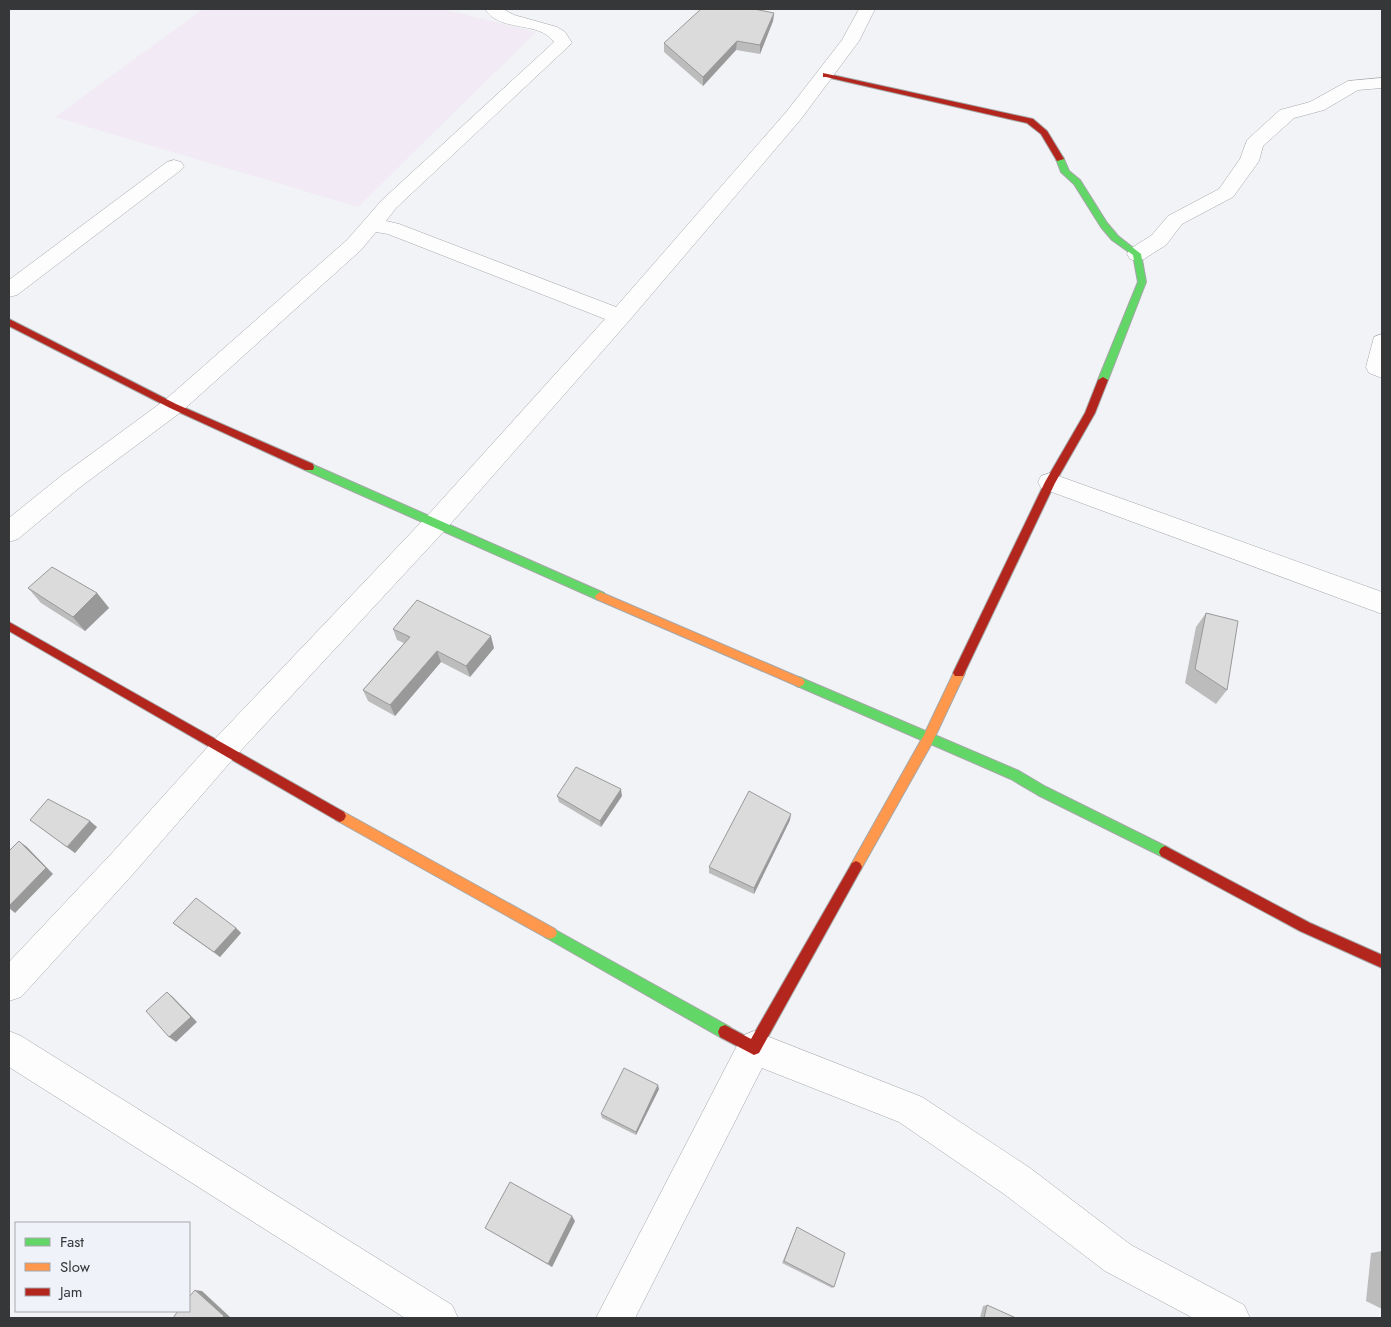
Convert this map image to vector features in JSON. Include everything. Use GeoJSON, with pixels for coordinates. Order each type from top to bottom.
{"type":"FeatureCollection","features":[{"type":"Feature","properties":{"kind":"street"},"geometry":{"type":"LineString","coordinates":[[9,532],[70,482],[173,406],[354,245],[369,225],[389,204],[563,43],[557,33],[512,19],[495,12],[493,9]]}},
{"type":"Feature","properties":{"kind":"street"},"geometry":{"type":"LineString","coordinates":[[9,984],[123,863],[223,750],[437,522],[620,317],[826,75],[850,41],[867,9]]}},
{"type":"Feature","properties":{"kind":"street"},"geometry":{"type":"LineString","coordinates":[[615,1318],[754,1048],[928,739],[1050,482],[1090,413],[1142,282],[1137,254],[1115,238],[1104,225],[1078,182],[1065,172],[1064,165],[1044,133],[1034,124],[1012,116],[826,75]]}},
{"type":"Feature","properties":{"kind":"street"},"geometry":{"type":"LineString","coordinates":[[1137,254],[1159,240],[1175,220],[1226,193],[1249,160],[1254,144],[1287,114],[1317,106],[1354,85],[1382,83]]}},
{"type":"Feature","properties":{"kind":"street"},"geometry":{"type":"LineString","coordinates":[[9,290],[174,166]]}},
{"type":"Feature","properties":{"kind":"street"},"geometry":{"type":"LineString","coordinates":[[369,225],[392,228],[620,317]]}},
{"type":"Feature","properties":{"kind":"street"},"geometry":{"type":"LineString","coordinates":[[9,322],[173,406],[928,739],[966,752],[1135,836],[1305,927],[1382,962]]}},
{"type":"Feature","properties":{"kind":"street"},"geometry":{"type":"LineString","coordinates":[[1382,342],[1377,367],[1382,370]]}},
{"type":"Feature","properties":{"kind":"street"},"geometry":{"type":"LineString","coordinates":[[1050,482],[1382,603]]}},
{"type":"Feature","properties":{"kind":"street"},"geometry":{"type":"LineString","coordinates":[[9,626],[223,750],[754,1048],[910,1108],[1018,1181],[1118,1258],[1231,1318]]}},
{"type":"Feature","properties":{"kind":"street"},"geometry":{"type":"LineString","coordinates":[[9,1048],[439,1318]]}},
{"type":"Feature","properties":{"kind":"shaded area"},"geometry":{"type":"Polygon","coordinates":[[[203,9],[443,9],[536,32],[358,207],[55,117],[203,9]]]}},
{"type":"Feature","properties":{"kind":"building"},"geometry":{"type":"Polygon","coordinates":[[[701,9],[754,9],[774,13],[760,45],[737,41],[703,77],[664,43],[701,9]]]}},
{"type":"Feature","properties":{"kind":"building"},"geometry":{"type":"Polygon","coordinates":[[[52,567],[97,593],[73,617],[28,588],[52,567]]]}},
{"type":"Feature","properties":{"kind":"building"},"geometry":{"type":"Polygon","coordinates":[[[417,600],[491,636],[466,666],[437,651],[390,705],[363,690],[410,637],[393,629],[417,600]]]}},
{"type":"Feature","properties":{"kind":"building"},"geometry":{"type":"Polygon","coordinates":[[[1206,613],[1238,621],[1227,690],[1195,669],[1206,613]]]}},
{"type":"Feature","properties":{"kind":"building"},"geometry":{"type":"Polygon","coordinates":[[[576,767],[621,789],[600,821],[557,796],[576,767]]]}},
{"type":"Feature","properties":{"kind":"building"},"geometry":{"type":"Polygon","coordinates":[[[749,791],[791,814],[754,888],[709,867],[749,791]]]}},
{"type":"Feature","properties":{"kind":"building"},"geometry":{"type":"Polygon","coordinates":[[[48,799],[90,821],[67,847],[30,820],[48,799]]]}},
{"type":"Feature","properties":{"kind":"building"},"geometry":{"type":"Polygon","coordinates":[[[19,841],[46,868],[9,906],[9,851],[19,841]]]}},
{"type":"Feature","properties":{"kind":"building"},"geometry":{"type":"Polygon","coordinates":[[[196,898],[236,928],[214,952],[173,923],[196,898]]]}},
{"type":"Feature","properties":{"kind":"building"},"geometry":{"type":"Polygon","coordinates":[[[167,992],[191,1017],[169,1037],[146,1011],[167,992]]]}},
{"type":"Feature","properties":{"kind":"building"},"geometry":{"type":"Polygon","coordinates":[[[624,1068],[658,1085],[636,1132],[601,1114],[624,1068]]]}},
{"type":"Feature","properties":{"kind":"building"},"geometry":{"type":"Polygon","coordinates":[[[510,1182],[572,1216],[548,1264],[485,1228],[510,1182]]]}},
{"type":"Feature","properties":{"kind":"building"},"geometry":{"type":"Polygon","coordinates":[[[797,1227],[845,1253],[834,1287],[784,1261],[797,1227]]]}},
{"type":"Feature","properties":{"kind":"building"},"geometry":{"type":"Polygon","coordinates":[[[195,1290],[224,1316],[222,1318],[173,1318],[177,1312],[190,1312],[190,1296],[195,1290]]]}},
{"type":"Feature","properties":{"kind":"building"},"geometry":{"type":"Polygon","coordinates":[[[987,1305],[1016,1318],[984,1318],[987,1305]]]}},
{"type":"Feature","properties":{"kind":"traffic: fast"},"geometry":{"type":"LineString","coordinates":[[1060,159],[1065,172],[1077,182],[1104,225],[1115,238],[1137,254],[1142,282],[1103,380]]}},
{"type":"Feature","properties":{"kind":"traffic: fast"},"geometry":{"type":"LineString","coordinates":[[309,467],[600,596]]}},
{"type":"Feature","properties":{"kind":"traffic: fast"},"geometry":{"type":"LineString","coordinates":[[799,682],[1015,775],[1042,791],[1165,852]]}},
{"type":"Feature","properties":{"kind":"traffic: fast"},"geometry":{"type":"LineString","coordinates":[[550,933],[725,1032]]}},
{"type":"Feature","properties":{"kind":"traffic: slow"},"geometry":{"type":"LineString","coordinates":[[600,596],[799,682]]}},
{"type":"Feature","properties":{"kind":"traffic: slow"},"geometry":{"type":"LineString","coordinates":[[856,867],[928,739],[959,673]]}},
{"type":"Feature","properties":{"kind":"traffic: slow"},"geometry":{"type":"LineString","coordinates":[[340,816],[550,933]]}},
{"type":"Feature","properties":{"kind":"traffic: jam"},"geometry":{"type":"LineString","coordinates":[[826,75],[1030,121],[1044,133],[1060,159]]}},
{"type":"Feature","properties":{"kind":"traffic: jam"},"geometry":{"type":"LineString","coordinates":[[9,322],[173,406],[309,467]]}},
{"type":"Feature","properties":{"kind":"traffic: jam"},"geometry":{"type":"LineString","coordinates":[[959,673],[1050,482],[1090,413],[1103,380]]}},
{"type":"Feature","properties":{"kind":"traffic: jam"},"geometry":{"type":"LineString","coordinates":[[9,626],[340,816]]}},
{"type":"Feature","properties":{"kind":"traffic: jam"},"geometry":{"type":"LineString","coordinates":[[1165,852],[1305,927],[1382,962]]}},
{"type":"Feature","properties":{"kind":"traffic: jam"},"geometry":{"type":"LineString","coordinates":[[725,1032],[754,1048],[856,867]]}}]}
